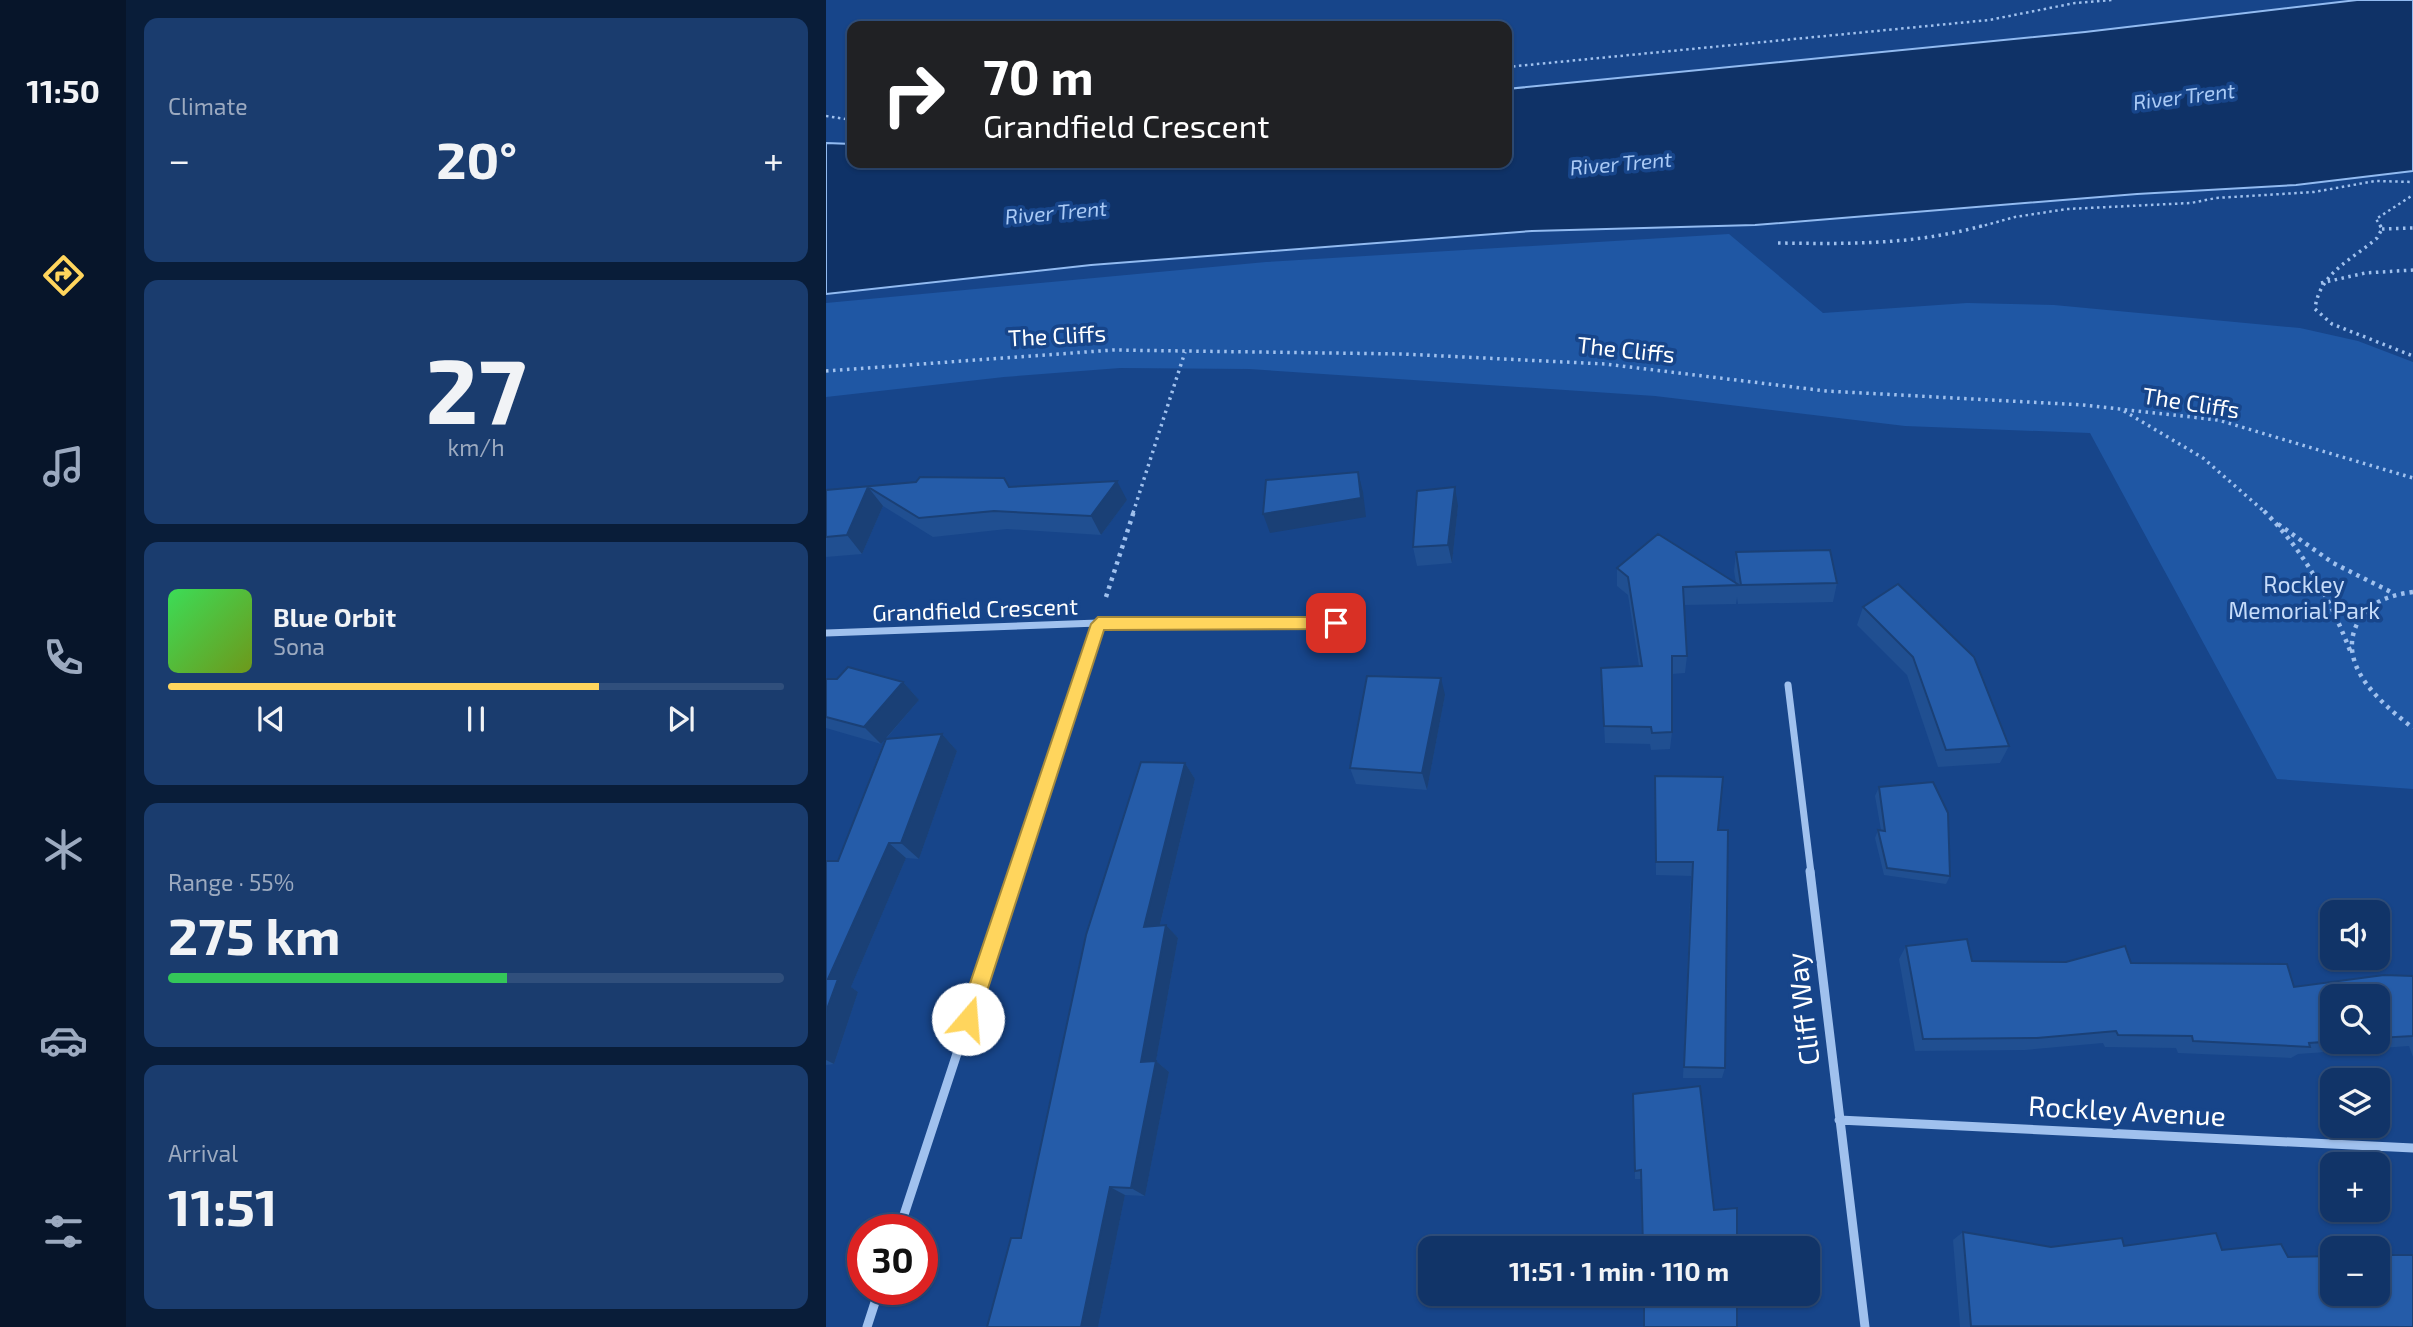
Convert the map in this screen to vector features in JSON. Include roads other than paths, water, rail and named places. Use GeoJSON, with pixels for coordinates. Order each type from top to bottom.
{"type":"FeatureCollection","features":[{"type":"Feature","properties":{"kind":"street","name":"Grandfield Crescent"},"geometry":{"type":"LineString","coordinates":[[826,633],[1098,624],[1336,623]]}},
{"type":"Feature","properties":{"kind":"street"},"geometry":{"type":"LineString","coordinates":[[904,1214],[1098,624]]}},
{"type":"Feature","properties":{"kind":"street","name":"Cliff Way"},"geometry":{"type":"LineString","coordinates":[[1788,685],[1865,1327]]}},
{"type":"Feature","properties":{"kind":"street","name":"Rockley Avenue"},"geometry":{"type":"LineString","coordinates":[[1839,1120],[2413,1149]]}},
{"type":"Feature","properties":{"kind":"street"},"geometry":{"type":"LineString","coordinates":[[867,1327],[874,1305]]}},
{"type":"Feature","properties":{"kind":"water","name":"River Trent"},"geometry":{"type":"Polygon","coordinates":[[[2357,0],[2413,0],[2413,171],[2296,185],[2137,194],[1755,225],[1532,231],[1091,265],[826,294],[826,143],[847,144],[847,168],[1512,168],[1512,89],[2085,32],[2357,0]]]}},
{"type":"Feature","properties":{"kind":"park label","name":"Rockley Memorial Park"},"geometry":{"type":"Point","coordinates":[2304,598]}}]}
